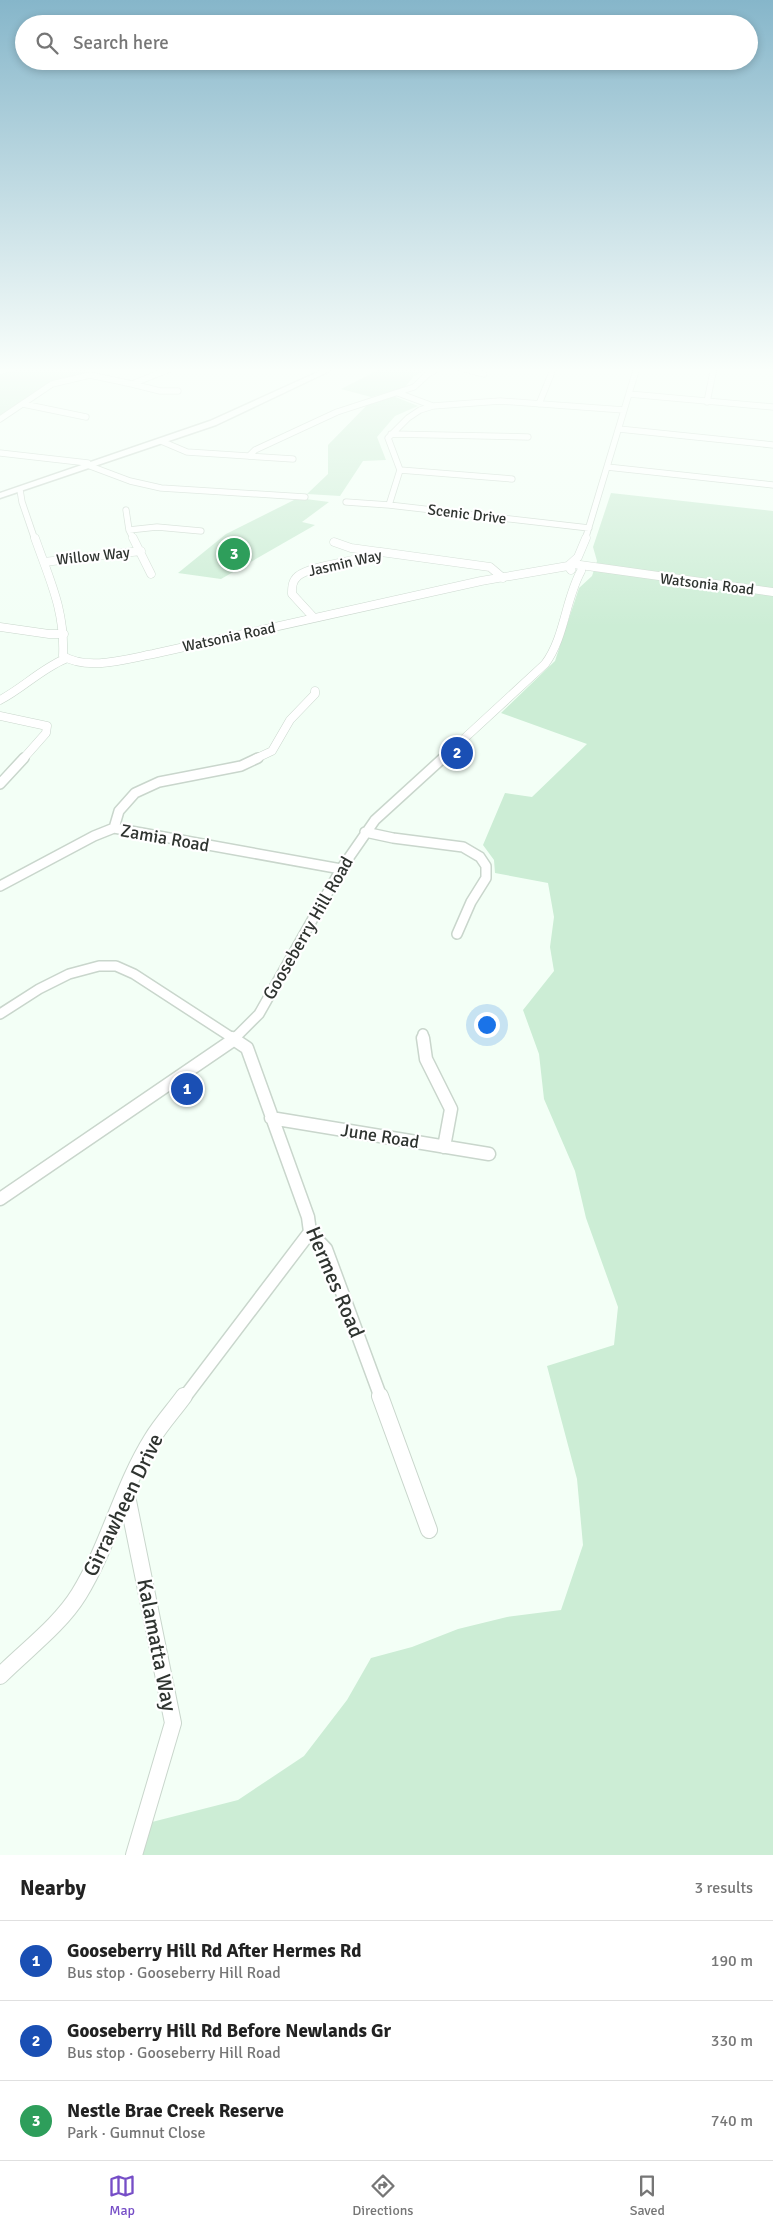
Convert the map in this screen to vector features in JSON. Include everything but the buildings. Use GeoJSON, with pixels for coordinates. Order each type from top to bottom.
{"type":"FeatureCollection","features":[{"type":"Feature","properties":{"kind":"main road"},"geometry":{"type":"LineString","coordinates":[[3,495],[126,454]]}},
{"type":"Feature","properties":{"kind":"street"},"geometry":{"type":"LineString","coordinates":[[5,454],[74,462],[130,481],[161,488],[305,497]]}},
{"type":"Feature","properties":{"kind":"street"},"geometry":{"type":"LineString","coordinates":[[211,454],[293,459]]}},
{"type":"Feature","properties":{"kind":"street"},"geometry":{"type":"LineString","coordinates":[[389,505],[400,470],[393,454]]}},
{"type":"Feature","properties":{"kind":"street","name":"Gooseberry Hill Road"},"geometry":{"type":"LineString","coordinates":[[566,608],[567,595],[573,577],[571,567],[579,556],[586,538],[611,454]]}},
{"type":"Feature","properties":{"kind":"street"},"geometry":{"type":"LineString","coordinates":[[607,467],[773,485]]}},
{"type":"Feature","properties":{"kind":"street"},"geometry":{"type":"LineString","coordinates":[[400,470],[512,479]]}},
{"type":"Feature","properties":{"kind":"street"},"geometry":{"type":"LineString","coordinates":[[0,700],[20,689],[51,664],[66,659],[62,651],[64,634],[61,611],[22,502],[20,490]]}},
{"type":"Feature","properties":{"kind":"street"},"geometry":{"type":"LineString","coordinates":[[3,495],[15,496],[22,502]]}},
{"type":"Feature","properties":{"kind":"street","name":"Scenic Drive"},"geometry":{"type":"LineString","coordinates":[[346,502],[389,505],[589,528]]}},
{"type":"Feature","properties":{"kind":"street"},"geometry":{"type":"LineString","coordinates":[[126,510],[129,530],[142,551],[151,574]]}},
{"type":"Feature","properties":{"kind":"street"},"geometry":{"type":"LineString","coordinates":[[129,530],[157,527],[201,531]]}},
{"type":"Feature","properties":{"kind":"street","name":"Gooseberry Hill Road"},"geometry":{"type":"LineString","coordinates":[[0,1199],[235,1039],[259,1014],[341,869],[365,832],[384,811],[540,670],[552,652],[566,608],[584,568],[583,554],[587,543],[586,538]]}},
{"type":"Feature","properties":{"kind":"street"},"geometry":{"type":"LineString","coordinates":[[334,542],[350,548],[381,552]]}},
{"type":"Feature","properties":{"kind":"street","name":"Willow Way"},"geometry":{"type":"LineString","coordinates":[[44,562],[142,551]]}},
{"type":"Feature","properties":{"kind":"street","name":"Jasmin Way"},"geometry":{"type":"LineString","coordinates":[[314,618],[292,594],[292,583],[297,575],[306,571],[370,557],[381,552],[481,565],[490,567],[503,578]]}},
{"type":"Feature","properties":{"kind":"street","name":"Watsonia Road"},"geometry":{"type":"LineString","coordinates":[[66,659],[86,662],[127,659],[552,568],[584,568],[773,592]]}},
{"type":"Feature","properties":{"kind":"street"},"geometry":{"type":"LineString","coordinates":[[0,627],[49,634],[64,634]]}},
{"type":"Feature","properties":{"kind":"street"},"geometry":{"type":"LineString","coordinates":[[114,828],[119,811],[135,793],[159,782],[241,766],[272,751],[290,720],[315,694],[315,691]]}},
{"type":"Feature","properties":{"kind":"street"},"geometry":{"type":"LineString","coordinates":[[0,716],[48,726],[46,733],[0,784]]}},
{"type":"Feature","properties":{"kind":"street","name":"Zamia Road"},"geometry":{"type":"LineString","coordinates":[[0,886],[114,828],[341,869]]}},
{"type":"Feature","properties":{"kind":"street"},"geometry":{"type":"LineString","coordinates":[[365,832],[393,838],[463,847],[473,851],[482,858],[487,866],[487,876],[474,897],[457,934]]}},
{"type":"Feature","properties":{"kind":"street","name":"Hermes Road"},"geometry":{"type":"LineString","coordinates":[[0,1014],[54,981],[93,966],[114,966],[134,974],[247,1048],[308,1217],[310,1232],[326,1248],[429,1530]]}},
{"type":"Feature","properties":{"kind":"street"},"geometry":{"type":"LineString","coordinates":[[423,1034],[426,1059],[451,1109],[444,1147]]}},
{"type":"Feature","properties":{"kind":"street","name":"June Road"},"geometry":{"type":"LineString","coordinates":[[271,1118],[489,1154]]}},
{"type":"Feature","properties":{"kind":"street","name":"Girrawheen Drive"},"geometry":{"type":"LineString","coordinates":[[0,1676],[60,1618],[78,1596],[92,1572],[126,1491],[152,1439],[310,1232]]}},
{"type":"Feature","properties":{"kind":"street","name":"Kalamatta Way"},"geometry":{"type":"LineString","coordinates":[[126,1491],[173,1724],[134,1855]]}},
{"type":"Feature","properties":{"kind":"green space"},"geometry":{"type":"Polygon","coordinates":[[[328,454],[383,454],[386,460],[363,461],[340,496],[307,494],[328,474],[328,454]]]}},
{"type":"Feature","properties":{"kind":"green space"},"geometry":{"type":"Polygon","coordinates":[[[611,493],[773,511],[773,1855],[142,1855],[152,1822],[238,1800],[304,1756],[347,1700],[371,1658],[412,1647],[458,1629],[507,1617],[561,1610],[583,1545],[577,1479],[547,1366],[614,1345],[618,1307],[586,1218],[575,1171],[544,1099],[539,1054],[523,1010],[554,971],[550,947],[554,917],[548,883],[495,873],[494,860],[483,845],[505,793],[532,797],[587,744],[501,713],[555,661],[579,588],[592,576],[597,561],[593,547],[611,493]]]}},
{"type":"Feature","properties":{"kind":"green space"},"geometry":{"type":"Polygon","coordinates":[[[298,498],[329,502],[302,522],[315,525],[221,579],[178,573],[226,534],[298,498]]]}},
{"type":"Feature","properties":{"kind":"place","name":"Nestle Brae Creek Reserve"},"geometry":{"type":"Point","coordinates":[234,554]}},
{"type":"Feature","properties":{"kind":"place","name":"Gooseberry Hill Rd Before Newlands Gr"},"geometry":{"type":"Point","coordinates":[457,753]}},
{"type":"Feature","properties":{"kind":"place","name":"Gooseberry Hill Rd After Hermes Rd"},"geometry":{"type":"Point","coordinates":[187,1089]}}]}
